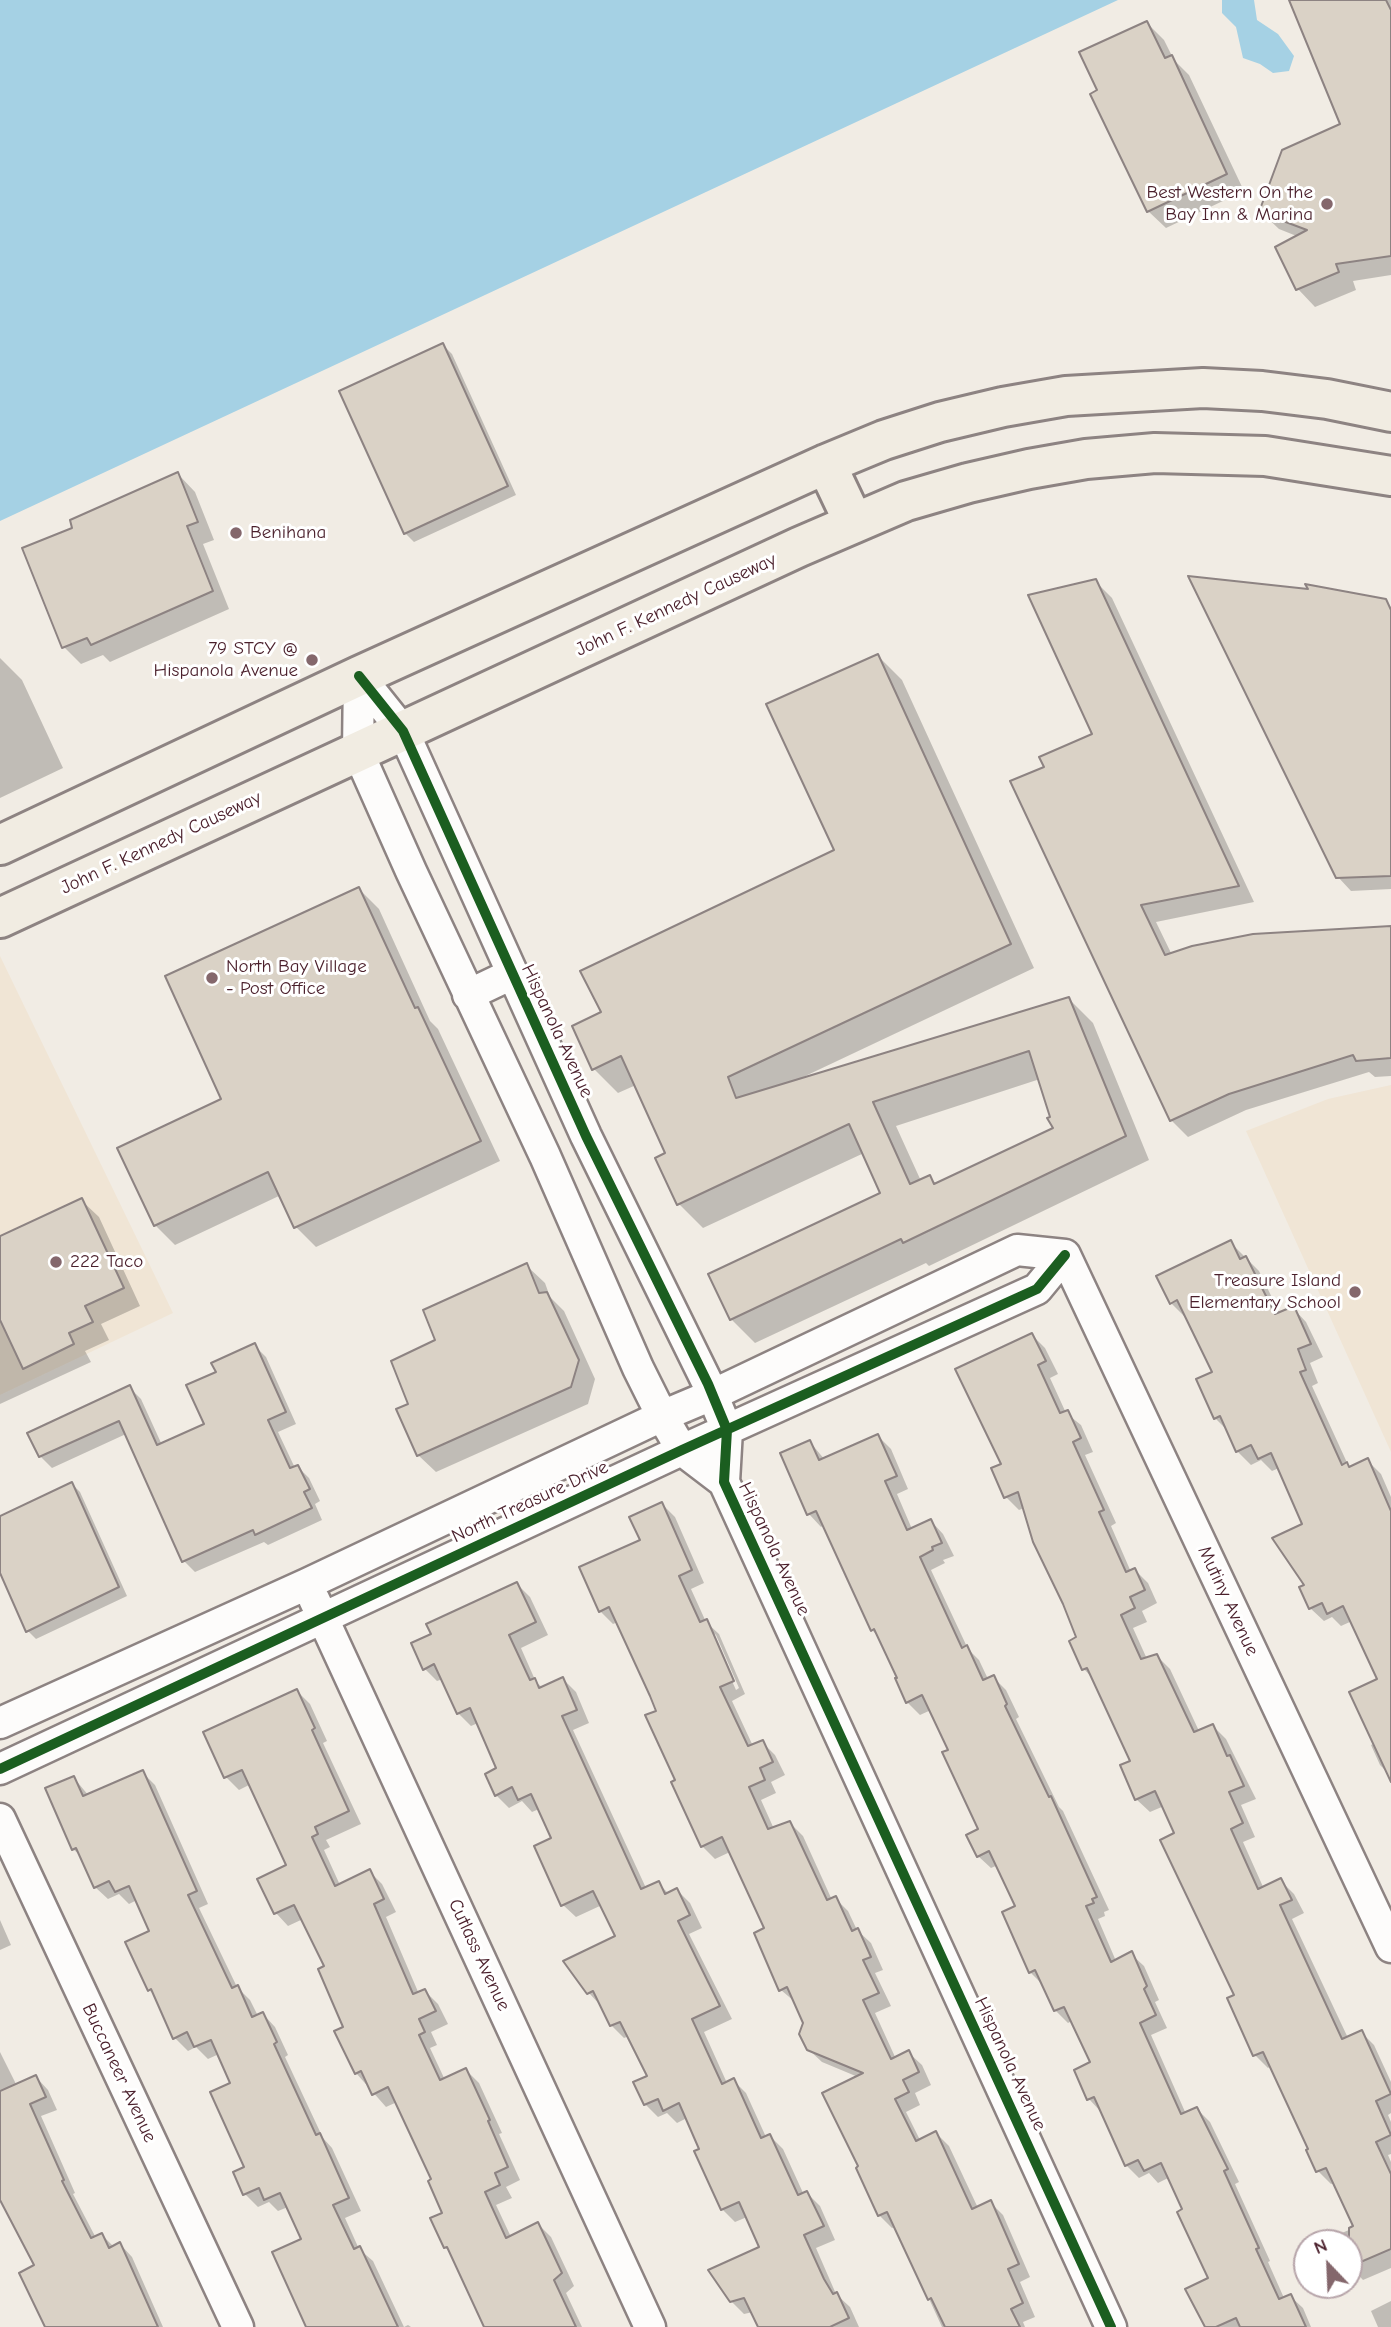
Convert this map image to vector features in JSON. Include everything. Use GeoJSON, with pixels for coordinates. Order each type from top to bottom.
{"type":"FeatureCollection","features":[{"type":"Feature","properties":{"kind":"main road"},"geometry":{"type":"LineString","coordinates":[[0,845],[359,676],[826,464],[884,440],[940,422],[1066,396],[1203,388],[1262,391],[1327,399],[1391,412]]}},
{"type":"Feature","properties":{"kind":"main road","name":"John F. Kennedy Causeway"},"geometry":{"type":"LineString","coordinates":[[0,918],[853,523],[906,501],[968,482],[1029,468],[1086,459],[1155,453],[1265,456],[1391,476]]}},
{"type":"Feature","properties":{"kind":"main road"},"geometry":{"type":"LineString","coordinates":[[826,464],[853,523]]}},
{"type":"Feature","properties":{"kind":"street","name":"Hispanola Avenue"},"geometry":{"type":"LineString","coordinates":[[359,676],[402,731],[586,1136],[712,1395],[727,1430],[724,1482],[1111,2327]]}},
{"type":"Feature","properties":{"kind":"street","name":"Hispanola Avenue"},"geometry":{"type":"LineString","coordinates":[[359,676],[358,752],[468,995],[545,1156],[638,1368],[662,1416],[682,1450],[724,1482]]}},
{"type":"Feature","properties":{"kind":"street"},"geometry":{"type":"LineString","coordinates":[[468,995],[512,974]]}},
{"type":"Feature","properties":{"kind":"street","name":"North Treasure Drive"},"geometry":{"type":"LineString","coordinates":[[0,1723],[307,1584],[1017,1250],[1065,1255]]}},
{"type":"Feature","properties":{"kind":"street","name":"North Treasure Drive"},"geometry":{"type":"LineString","coordinates":[[0,1769],[682,1450],[1037,1289],[1065,1255]]}},
{"type":"Feature","properties":{"kind":"street","name":"Mutiny Avenue"},"geometry":{"type":"LineString","coordinates":[[1065,1255],[1391,1947]]}},
{"type":"Feature","properties":{"kind":"street","name":"Cutlass Avenue"},"geometry":{"type":"LineString","coordinates":[[307,1584],[650,2327]]}},
{"type":"Feature","properties":{"kind":"street","name":"Buccaneer Avenue"},"geometry":{"type":"LineString","coordinates":[[0,1819],[238,2327]]}},
{"type":"Feature","properties":{"kind":"shaded area"},"geometry":{"type":"Polygon","coordinates":[[[0,956],[173,1313],[0,1395],[0,956]]]}},
{"type":"Feature","properties":{"kind":"shaded area","name":"Treasure Island Elementary School"},"geometry":{"type":"Polygon","coordinates":[[[1391,1085],[1391,1452],[1246,1131],[1328,1099],[1391,1085]]]}},
{"type":"Feature","properties":{"kind":"water"},"geometry":{"type":"Polygon","coordinates":[[[0,0],[1118,0],[0,521],[0,0]]]}},
{"type":"Feature","properties":{"kind":"water"},"geometry":{"type":"Polygon","coordinates":[[[1222,0],[1254,0],[1257,20],[1278,34],[1294,56],[1289,71],[1273,73],[1260,64],[1243,58],[1236,27],[1222,13],[1222,0]]]}},
{"type":"Feature","properties":{"kind":"building"},"geometry":{"type":"Polygon","coordinates":[[[1289,0],[1386,0],[1391,10],[1391,256],[1336,264],[1339,272],[1296,290],[1275,247],[1307,230],[1259,212],[1282,150],[1340,124],[1289,0]]]}},
{"type":"Feature","properties":{"kind":"building"},"geometry":{"type":"Polygon","coordinates":[[[1147,21],[1165,58],[1172,55],[1227,174],[1147,212],[1090,94],[1097,90],[1079,52],[1147,21]]]}},
{"type":"Feature","properties":{"kind":"building"},"geometry":{"type":"Polygon","coordinates":[[[443,343],[508,486],[404,534],[339,391],[443,343]]]}},
{"type":"Feature","properties":{"kind":"building"},"geometry":{"type":"Polygon","coordinates":[[[178,472],[198,522],[187,526],[213,591],[91,645],[87,638],[62,648],[22,548],[72,528],[70,520],[178,472]]]}},
{"type":"Feature","properties":{"kind":"building"},"geometry":{"type":"Polygon","coordinates":[[[1188,576],[1308,589],[1305,584],[1386,599],[1391,610],[1391,876],[1336,878],[1188,576]]]}},
{"type":"Feature","properties":{"kind":"building"},"geometry":{"type":"Polygon","coordinates":[[[1096,579],[1239,886],[1141,905],[1165,955],[1192,946],[1253,934],[1391,926],[1391,1058],[1356,1061],[1353,1055],[1229,1094],[1170,1121],[1010,781],[1044,767],[1039,757],[1092,734],[1028,595],[1096,579]]]}},
{"type":"Feature","properties":{"kind":"building"},"geometry":{"type":"Polygon","coordinates":[[[878,654],[1011,944],[728,1077],[736,1098],[1069,997],[1126,1136],[903,1243],[901,1239],[730,1320],[708,1274],[880,1193],[849,1124],[677,1205],[655,1158],[665,1153],[621,1056],[592,1070],[572,1026],[601,1012],[580,971],[834,850],[766,704],[878,654]],[[1029,1051],[873,1102],[910,1184],[930,1175],[934,1184],[1053,1128],[1047,1118],[1050,1117],[1029,1051]]]}},
{"type":"Feature","properties":{"kind":"building"},"geometry":{"type":"Polygon","coordinates":[[[359,887],[481,1141],[294,1228],[268,1172],[154,1226],[117,1148],[221,1099],[165,976],[359,887]]]}},
{"type":"Feature","properties":{"kind":"building","name":"222 Taco"},"geometry":{"type":"Polygon","coordinates":[[[82,1198],[124,1288],[85,1306],[93,1322],[69,1333],[74,1344],[23,1369],[0,1320],[0,1236],[82,1198]]]}},
{"type":"Feature","properties":{"kind":"building"},"geometry":{"type":"Polygon","coordinates":[[[1231,1240],[1240,1259],[1246,1256],[1275,1314],[1294,1306],[1311,1344],[1298,1349],[1306,1370],[1300,1372],[1342,1465],[1347,1462],[1349,1467],[1368,1458],[1391,1511],[1391,1782],[1349,1692],[1377,1679],[1343,1606],[1327,1614],[1322,1603],[1309,1609],[1299,1587],[1304,1585],[1272,1538],[1302,1524],[1271,1453],[1258,1459],[1251,1445],[1236,1452],[1220,1416],[1214,1419],[1196,1379],[1212,1372],[1177,1300],[1170,1304],[1156,1276],[1231,1240]]]}},
{"type":"Feature","properties":{"kind":"building"},"geometry":{"type":"Polygon","coordinates":[[[527,1263],[539,1293],[547,1292],[579,1360],[571,1387],[417,1456],[396,1409],[408,1404],[391,1361],[435,1340],[423,1310],[527,1263]]]}},
{"type":"Feature","properties":{"kind":"building"},"geometry":{"type":"Polygon","coordinates":[[[1032,1333],[1046,1361],[1038,1365],[1060,1413],[1068,1410],[1081,1438],[1073,1442],[1104,1510],[1099,1512],[1126,1572],[1135,1568],[1145,1590],[1130,1597],[1135,1608],[1121,1615],[1141,1659],[1157,1654],[1194,1732],[1213,1724],[1244,1786],[1229,1792],[1243,1823],[1231,1829],[1258,1889],[1281,1878],[1292,1900],[1280,1905],[1342,2039],[1362,2030],[1391,2094],[1376,2101],[1391,2135],[1376,2142],[1391,2174],[1391,2249],[1363,2261],[1363,2229],[1349,2229],[1353,2226],[1326,2168],[1316,2172],[1263,2052],[1253,2056],[1227,1998],[1234,1995],[1160,1840],[1174,1833],[1155,1791],[1135,1800],[1120,1765],[1130,1761],[1087,1668],[1082,1670],[1069,1641],[1076,1637],[1033,1542],[1018,1492],[1004,1498],[991,1468],[1001,1464],[955,1369],[1032,1333]]]}},
{"type":"Feature","properties":{"kind":"building"},"geometry":{"type":"Polygon","coordinates":[[[255,1343],[286,1412],[268,1420],[290,1468],[298,1465],[310,1489],[304,1492],[312,1508],[255,1535],[253,1530],[182,1562],[119,1421],[39,1457],[27,1433],[130,1385],[157,1445],[204,1424],[186,1385],[216,1372],[211,1363],[255,1343]]]}},
{"type":"Feature","properties":{"kind":"building"},"geometry":{"type":"Polygon","coordinates":[[[878,1434],[897,1476],[885,1481],[907,1530],[931,1519],[942,1543],[920,1557],[962,1648],[967,1645],[983,1680],[994,1675],[1007,1704],[1005,1706],[1049,1797],[1051,1796],[1097,1897],[1092,1899],[1094,1903],[1086,1906],[1111,1962],[1132,1951],[1147,1986],[1144,1989],[1156,2015],[1140,2023],[1181,2114],[1197,2107],[1228,2169],[1224,2171],[1279,2299],[1291,2294],[1306,2327],[1240,2327],[1236,2318],[1216,2327],[1205,2327],[1185,2289],[1208,2278],[1177,2212],[1182,2209],[1161,2163],[1144,2171],[1138,2160],[1125,2166],[1094,2097],[1087,2100],[1074,2070],[1090,2062],[1064,2007],[1054,2011],[1035,1970],[1029,1973],[1002,1912],[1015,1906],[989,1851],[977,1857],[966,1835],[978,1829],[942,1752],[948,1750],[922,1695],[906,1703],[897,1678],[874,1629],[871,1631],[816,1511],[807,1515],[780,1453],[810,1440],[819,1460],[878,1434]]]}},
{"type":"Feature","properties":{"kind":"building"},"geometry":{"type":"Polygon","coordinates":[[[72,1482],[119,1587],[26,1632],[0,1573],[0,1516],[72,1482]]]}},
{"type":"Feature","properties":{"kind":"building"},"geometry":{"type":"Polygon","coordinates":[[[662,1502],[692,1570],[679,1576],[700,1622],[707,1619],[734,1681],[720,1687],[748,1746],[763,1740],[773,1762],[760,1768],[765,1780],[749,1787],[768,1829],[790,1821],[827,1900],[836,1896],[852,1931],[858,1928],[871,1957],[863,1960],[879,1993],[863,2000],[891,2059],[909,2050],[919,2072],[903,2080],[909,2092],[895,2099],[916,2141],[936,2131],[972,2209],[991,2200],[1019,2264],[1008,2269],[1023,2303],[1011,2309],[1020,2327],[945,2327],[931,2298],[928,2300],[887,2212],[878,2216],[856,2168],[858,2166],[822,2093],[863,2073],[807,2050],[799,2034],[803,2023],[787,1987],[779,1991],[754,1933],[764,1928],[722,1837],[701,1847],[671,1782],[675,1780],[645,1715],[656,1711],[650,1696],[609,1607],[599,1612],[579,1567],[640,1540],[629,1517],[662,1502]]]}},
{"type":"Feature","properties":{"kind":"building"},"geometry":{"type":"Polygon","coordinates":[[[517,1582],[536,1622],[509,1635],[530,1680],[535,1678],[539,1688],[563,1677],[577,1710],[562,1716],[641,1889],[659,1881],[665,1894],[677,1888],[690,1915],[678,1921],[720,2006],[692,2019],[722,2084],[734,2078],[761,2138],[770,2134],[798,2195],[807,2191],[824,2226],[804,2235],[824,2279],[833,2294],[837,2292],[849,2318],[830,2327],[758,2327],[744,2298],[730,2302],[708,2270],[759,2247],[739,2202],[721,2210],[694,2151],[699,2149],[679,2103],[663,2111],[658,2099],[644,2105],[633,2082],[647,2076],[620,2022],[610,2026],[593,1991],[587,1994],[563,1961],[615,1936],[593,1891],[561,1906],[534,1846],[551,1838],[531,1794],[518,1800],[512,1787],[495,1796],[485,1774],[496,1768],[470,1708],[457,1714],[434,1664],[423,1670],[411,1643],[431,1634],[426,1624],[517,1582]]]}},
{"type":"Feature","properties":{"kind":"building"},"geometry":{"type":"Polygon","coordinates":[[[297,1689],[315,1728],[312,1730],[349,1811],[315,1827],[318,1834],[312,1837],[335,1886],[370,1869],[384,1899],[374,1904],[413,1994],[425,1989],[436,2011],[419,2019],[425,2032],[419,2035],[440,2080],[466,2068],[508,2167],[495,2173],[500,2185],[485,2192],[506,2238],[538,2222],[562,2273],[554,2280],[576,2327],[484,2327],[447,2247],[444,2248],[430,2218],[442,2213],[428,2181],[431,2179],[388,2087],[372,2095],[361,2071],[355,2074],[334,2031],[343,2027],[318,1969],[324,1966],[294,1905],[274,1914],[257,1879],[286,1865],[242,1770],[224,1778],[203,1732],[297,1689]]]}},
{"type":"Feature","properties":{"kind":"building"},"geometry":{"type":"Polygon","coordinates":[[[143,1770],[197,1891],[188,1895],[232,1988],[238,1985],[252,2017],[263,2012],[277,2042],[274,2044],[316,2135],[320,2133],[349,2198],[333,2205],[354,2249],[360,2246],[398,2327],[306,2327],[272,2252],[301,2239],[280,2193],[264,2200],[259,2188],[243,2195],[233,2172],[244,2167],[210,2092],[230,2083],[211,2040],[194,2047],[187,2032],[173,2039],[151,1989],[148,1991],[125,1942],[149,1931],[129,1886],[115,1892],[109,1881],[94,1888],[76,1848],[72,1850],[45,1788],[74,1776],[83,1796],[143,1770]]]}},
{"type":"Feature","properties":{"kind":"building"},"geometry":{"type":"Polygon","coordinates":[[[36,2075],[46,2097],[30,2104],[64,2180],[62,2181],[91,2238],[102,2233],[109,2248],[120,2242],[158,2327],[45,2327],[19,2273],[34,2265],[0,2200],[0,2091],[36,2075]]]}},
{"type":"Feature","properties":{"kind":"cycle path"},"geometry":{"type":"LineString","coordinates":[[359,676],[403,731],[586,1136],[708,1384],[727,1430],[724,1482],[1111,2327]]}},
{"type":"Feature","properties":{"kind":"cycle path"},"geometry":{"type":"LineString","coordinates":[[0,1769],[682,1450],[1037,1289],[1065,1255]]}},
{"type":"Feature","properties":{"kind":"place","name":"Best Western On the Bay Inn & Marina"},"geometry":{"type":"Point","coordinates":[1327,204]}},
{"type":"Feature","properties":{"kind":"place","name":"Benihana"},"geometry":{"type":"Point","coordinates":[236,533]}},
{"type":"Feature","properties":{"kind":"place","name":"79 STCY @ Hispanola Avenue"},"geometry":{"type":"Point","coordinates":[312,660]}},
{"type":"Feature","properties":{"kind":"place","name":"North Bay Village - Post Office"},"geometry":{"type":"Point","coordinates":[212,978]}},
{"type":"Feature","properties":{"kind":"place","name":"222 Taco"},"geometry":{"type":"Point","coordinates":[56,1262]}},
{"type":"Feature","properties":{"kind":"place","name":"Treasure Island Elementary School"},"geometry":{"type":"Point","coordinates":[1355,1292]}}]}
